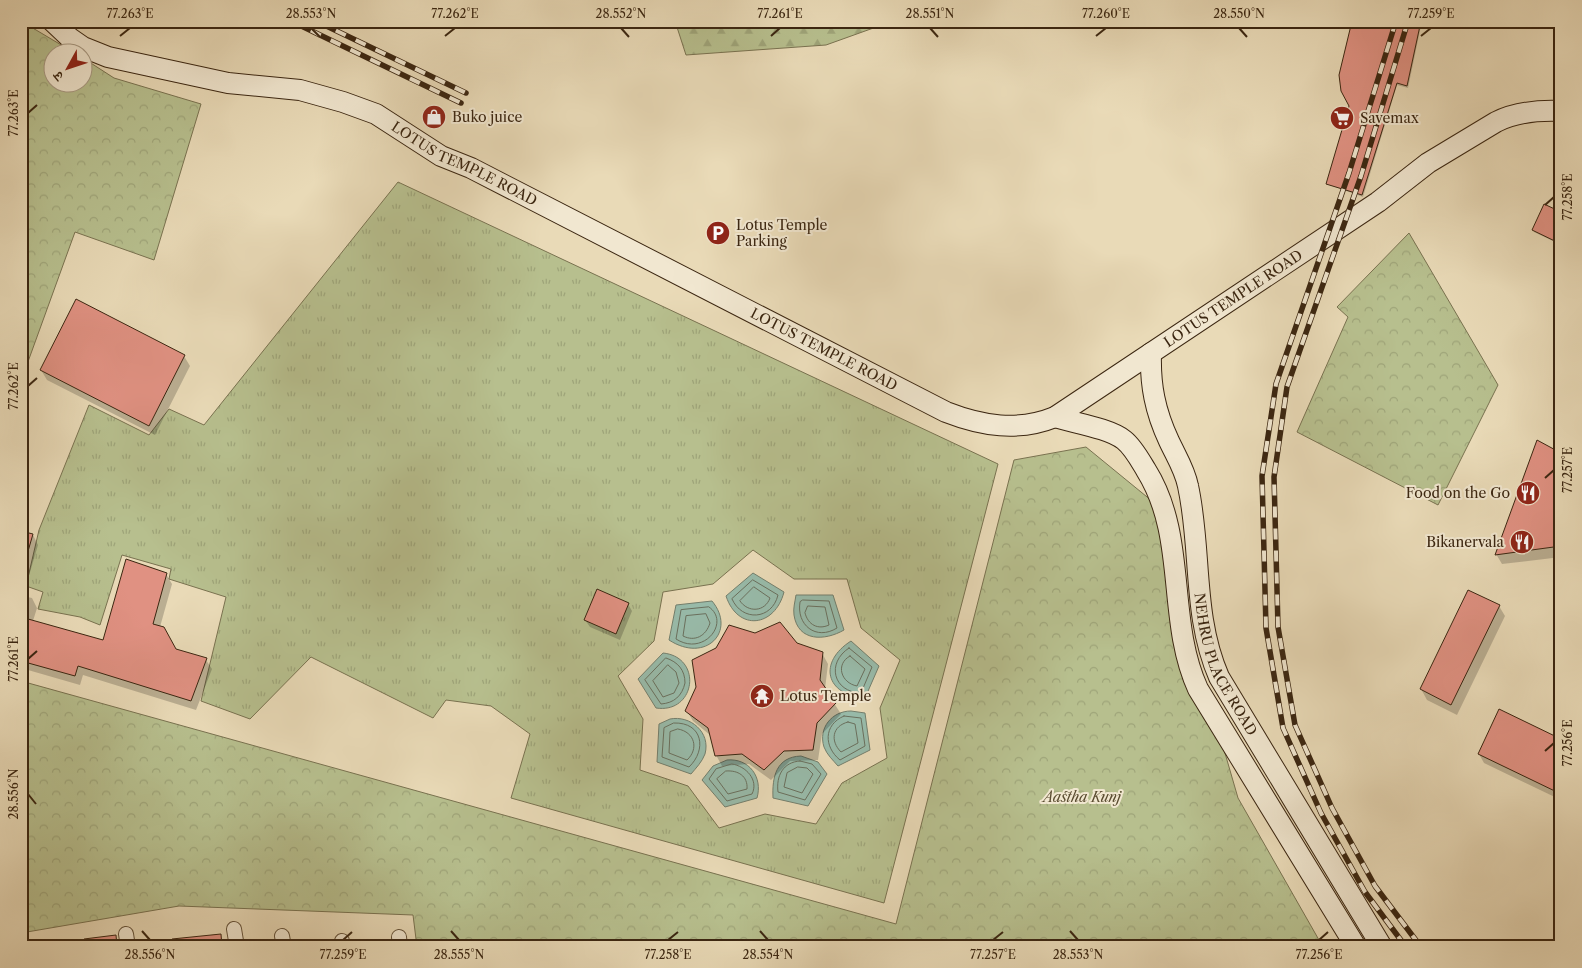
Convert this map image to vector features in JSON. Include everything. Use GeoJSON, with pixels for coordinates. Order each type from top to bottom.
{"type":"FeatureCollection","features":[{"type":"Feature","properties":{"kind":"street","name":"LOTUS TEMPLE ROAD"},"geometry":{"type":"LineString","coordinates":[[52,21],[83,47],[108,57],[228,84],[300,90],[344,102],[376,114],[441,156],[471,168],[946,412],[974,423],[1002,426],[1038,424],[1055,417],[1378,202],[1428,163],[1496,122],[1521,113],[1540,110],[1561,111]]}},
{"type":"Feature","properties":{"kind":"street","name":"NEHRU PLACE ROAD"},"geometry":{"type":"LineString","coordinates":[[1151,353],[1150,381],[1153,400],[1188,486],[1201,615],[1212,661],[1219,677],[1382,947]]}},
{"type":"Feature","properties":{"kind":"street","name":"NEHRU PLACE ROAD"},"geometry":{"type":"LineString","coordinates":[[1055,417],[1113,434],[1124,440],[1154,483],[1164,508],[1172,538],[1182,643],[1188,668],[1198,689],[1356,947]]}},
{"type":"Feature","properties":{"kind":"street"},"geometry":{"type":"LineString","coordinates":[[234,930],[236,947]]}},
{"type":"Feature","properties":{"kind":"green space"},"geometry":{"type":"Polygon","coordinates":[[[21,21],[56,42],[42,42],[42,92],[92,92],[92,64],[114,78],[201,104],[154,260],[75,232],[21,381],[21,21]]]}},
{"type":"Feature","properties":{"kind":"green space"},"geometry":{"type":"Polygon","coordinates":[[[675,21],[893,21],[826,45],[686,55],[675,21]]]}},
{"type":"Feature","properties":{"kind":"green space"},"geometry":{"type":"Polygon","coordinates":[[[398,182],[998,464],[884,903],[511,798],[530,734],[491,706],[446,700],[433,718],[311,657],[250,719],[201,701],[226,597],[169,579],[171,569],[122,555],[100,625],[80,617],[38,609],[43,592],[26,586],[39,530],[89,405],[149,435],[169,409],[204,425],[398,182]],[[753,550],[713,584],[663,592],[654,641],[618,676],[643,719],[640,770],[688,786],[719,828],[765,814],[816,824],[842,783],[887,758],[880,708],[900,660],[861,628],[847,579],[794,579],[753,550]]]}},
{"type":"Feature","properties":{"kind":"green space"},"geometry":{"type":"Polygon","coordinates":[[[1409,233],[1498,385],[1438,505],[1297,432],[1348,317],[1337,307],[1409,233]]]}},
{"type":"Feature","properties":{"kind":"green space","name":"Aastha Kunj"},"geometry":{"type":"Polygon","coordinates":[[[1086,447],[1152,501],[1238,798],[1323,947],[417,947],[413,915],[179,906],[21,933],[21,681],[896,924],[1014,460],[1086,447]]]}},
{"type":"Feature","properties":{"kind":"water"},"geometry":{"type":"Polygon","coordinates":[[[753,573],[784,592],[773,612],[765,618],[756,621],[747,620],[739,615],[732,608],[726,596],[753,573]]]}},
{"type":"Feature","properties":{"kind":"water"},"geometry":{"type":"Polygon","coordinates":[[[796,595],[833,595],[844,630],[829,636],[813,637],[807,635],[797,624],[794,615],[796,595]]]}},
{"type":"Feature","properties":{"kind":"water"},"geometry":{"type":"Polygon","coordinates":[[[712,601],[719,612],[721,623],[719,633],[714,641],[705,646],[695,648],[682,646],[669,640],[676,605],[712,601]]]}},
{"type":"Feature","properties":{"kind":"water"},"geometry":{"type":"Polygon","coordinates":[[[851,641],[879,666],[865,698],[852,696],[841,691],[834,684],[831,676],[830,667],[834,658],[840,649],[851,641]]]}},
{"type":"Feature","properties":{"kind":"water"},"geometry":{"type":"Polygon","coordinates":[[[663,653],[676,657],[684,664],[689,674],[690,684],[680,702],[669,708],[656,708],[638,679],[663,653]]]}},
{"type":"Feature","properties":{"kind":"water"},"geometry":{"type":"Polygon","coordinates":[[[851,711],[865,713],[870,750],[838,766],[825,750],[823,733],[828,722],[833,717],[851,711]]]}},
{"type":"Feature","properties":{"kind":"water"},"geometry":{"type":"Polygon","coordinates":[[[677,718],[691,723],[702,732],[705,739],[705,754],[691,774],[657,762],[659,724],[677,718]]]}},
{"type":"Feature","properties":{"kind":"water"},"geometry":{"type":"Polygon","coordinates":[[[801,756],[818,762],[827,774],[808,806],[773,798],[773,783],[781,764],[793,757],[801,756]]]}},
{"type":"Feature","properties":{"kind":"water"},"geometry":{"type":"Polygon","coordinates":[[[727,760],[742,762],[752,770],[758,783],[757,798],[725,807],[702,780],[713,766],[727,760]]]}},
{"type":"Feature","properties":{"kind":"building"},"geometry":{"type":"Polygon","coordinates":[[[1352,21],[1421,21],[1407,86],[1397,83],[1362,195],[1326,184],[1349,106],[1341,91],[1339,75],[1352,21]]]}},
{"type":"Feature","properties":{"kind":"building"},"geometry":{"type":"Polygon","coordinates":[[[1544,204],[1561,212],[1561,244],[1532,230],[1544,204]]]}},
{"type":"Feature","properties":{"kind":"building"},"geometry":{"type":"Polygon","coordinates":[[[76,299],[185,355],[149,426],[40,370],[76,299]]]}},
{"type":"Feature","properties":{"kind":"building"},"geometry":{"type":"Polygon","coordinates":[[[1537,440],[1561,453],[1561,546],[1495,555],[1537,440]]]}},
{"type":"Feature","properties":{"kind":"building"},"geometry":{"type":"Polygon","coordinates":[[[21,531],[33,534],[24,565],[21,565],[21,531]]]}},
{"type":"Feature","properties":{"kind":"building"},"geometry":{"type":"Polygon","coordinates":[[[126,559],[167,573],[153,624],[164,627],[176,649],[207,658],[191,701],[78,666],[75,676],[21,661],[21,617],[103,640],[126,559]]]}},
{"type":"Feature","properties":{"kind":"building"},"geometry":{"type":"Polygon","coordinates":[[[597,589],[629,603],[616,634],[584,620],[597,589]]]}},
{"type":"Feature","properties":{"kind":"building"},"geometry":{"type":"Polygon","coordinates":[[[1468,590],[1500,605],[1451,705],[1420,689],[1468,590]]]}},
{"type":"Feature","properties":{"kind":"building","name":"Lotus Temple"},"geometry":{"type":"Polygon","coordinates":[[[780,622],[797,643],[823,652],[820,680],[836,703],[817,723],[813,750],[784,751],[764,770],[742,754],[715,756],[708,728],[685,711],[696,687],[692,660],[716,648],[729,625],[755,633],[780,622]]]}},
{"type":"Feature","properties":{"kind":"building"},"geometry":{"type":"Polygon","coordinates":[[[1499,709],[1561,739],[1561,794],[1478,754],[1499,709]]]}},
{"type":"Feature","properties":{"kind":"building"},"geometry":{"type":"Polygon","coordinates":[[[221,934],[222,947],[173,947],[172,939],[221,934]]]}},
{"type":"Feature","properties":{"kind":"building"},"geometry":{"type":"Polygon","coordinates":[[[116,935],[117,947],[84,947],[84,939],[116,935]]]}},
{"type":"Feature","properties":{"kind":"railway"},"geometry":{"type":"LineString","coordinates":[[291,21],[461,103]]}},
{"type":"Feature","properties":{"kind":"railway"},"geometry":{"type":"LineString","coordinates":[[316,21],[466,93]]}},
{"type":"Feature","properties":{"kind":"railway"},"geometry":{"type":"LineString","coordinates":[[1396,21],[1349,173],[1276,384],[1262,476],[1266,628],[1283,728],[1321,813],[1365,892],[1406,947]]}},
{"type":"Feature","properties":{"kind":"railway"},"geometry":{"type":"LineString","coordinates":[[1408,21],[1361,176],[1287,387],[1274,477],[1278,627],[1295,725],[1332,808],[1375,886],[1421,947]]}},
{"type":"Feature","properties":{"kind":"place","name":"Buko juice"},"geometry":{"type":"Point","coordinates":[434,117]}},
{"type":"Feature","properties":{"kind":"place","name":"Savemax"},"geometry":{"type":"Point","coordinates":[1342,118]}},
{"type":"Feature","properties":{"kind":"place","name":"Lotus Temple Parking"},"geometry":{"type":"Point","coordinates":[718,233]}},
{"type":"Feature","properties":{"kind":"place","name":"Food on the Go"},"geometry":{"type":"Point","coordinates":[1528,493]}},
{"type":"Feature","properties":{"kind":"place","name":"Bikanervala"},"geometry":{"type":"Point","coordinates":[1522,542]}},
{"type":"Feature","properties":{"kind":"place","name":"Lotus Temple"},"geometry":{"type":"Point","coordinates":[762,696]}}]}
